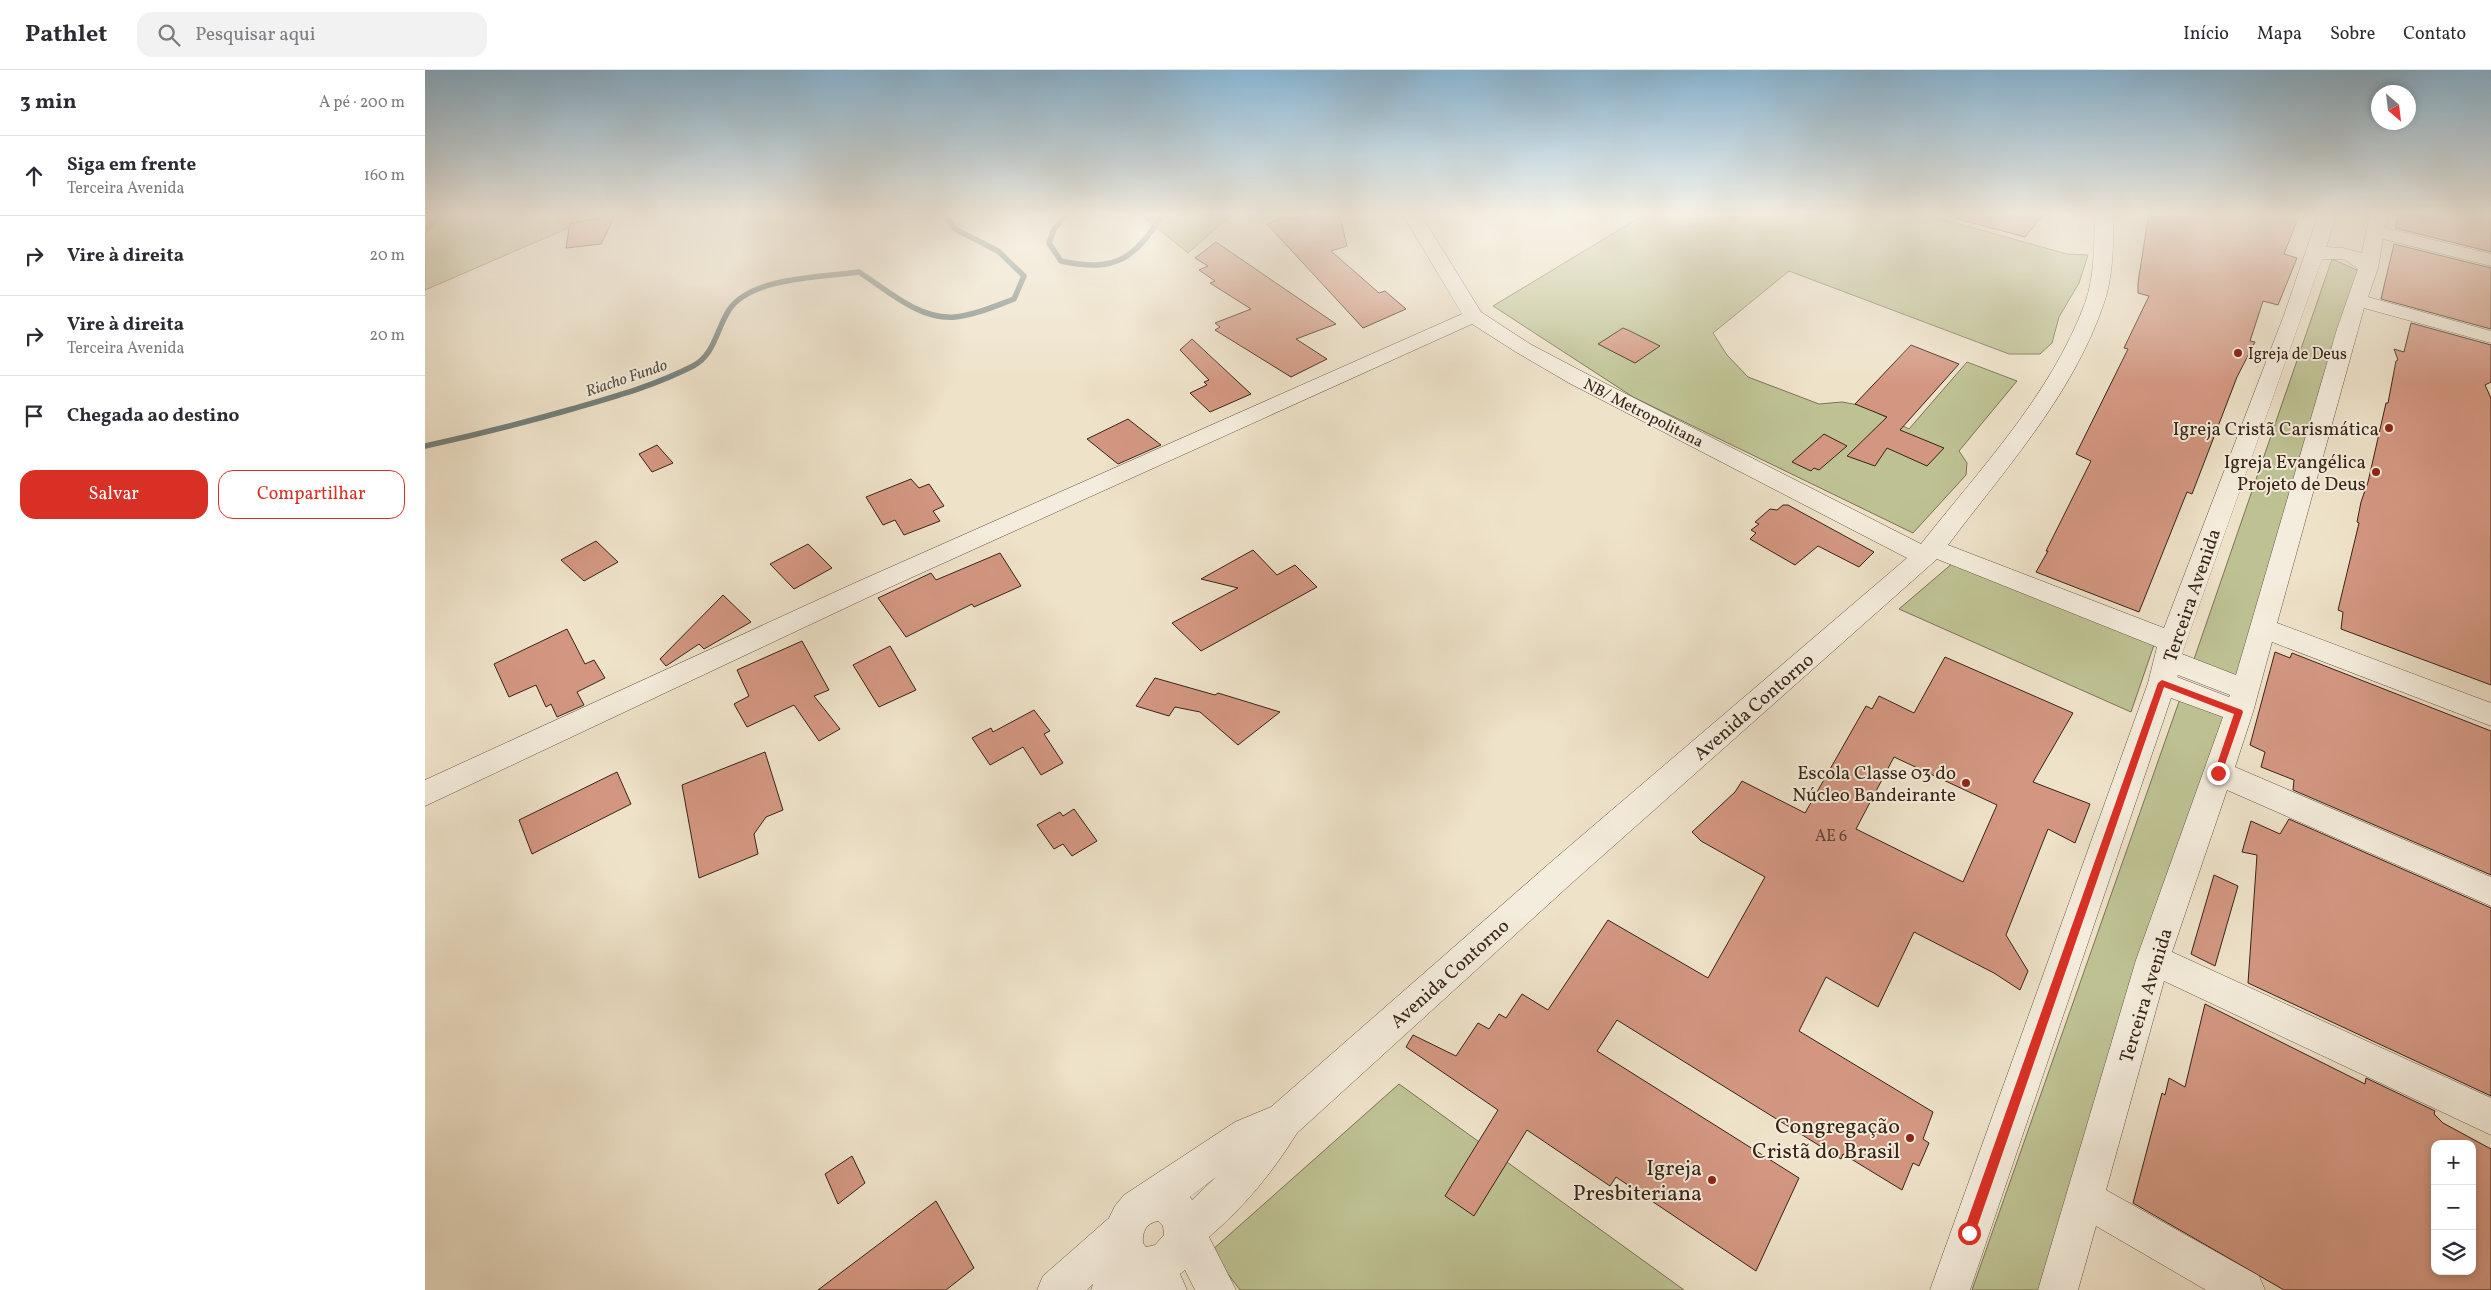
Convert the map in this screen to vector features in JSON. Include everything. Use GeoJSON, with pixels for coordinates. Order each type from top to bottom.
{"type":"FeatureCollection","features":[{"type":"Feature","properties":{"kind":"street","name":"NB/ Metropolitana"},"geometry":{"type":"LineString","coordinates":[[1445,270],[1473,316],[1523,348],[1577,378],[1928,552],[2167,662],[2242,701]]}},
{"type":"Feature","properties":{"kind":"street","name":"Avenida Contorno"},"geometry":{"type":"LineString","coordinates":[[1184,1234],[1218,1205],[1238,1183],[1265,1152],[1285,1120],[1562,872],[1928,552],[2051,393],[2071,356],[2095,302],[2100,270]]}},
{"type":"Feature","properties":{"kind":"street","name":"Terceira Avenida"},"geometry":{"type":"LineString","coordinates":[[1950,1290],[2167,662],[2294,315],[2308,270]]}},
{"type":"Feature","properties":{"kind":"street","name":"Terceira Avenida"},"geometry":{"type":"LineString","coordinates":[[2058,1290],[2153,960],[2242,701],[2365,270]]}},
{"type":"Feature","properties":{"kind":"street"},"geometry":{"type":"LineString","coordinates":[[2357,300],[2491,337]]}},
{"type":"Feature","properties":{"kind":"street"},"geometry":{"type":"LineString","coordinates":[[425,794],[866,588],[1473,316]]}},
{"type":"Feature","properties":{"kind":"street"},"geometry":{"type":"LineString","coordinates":[[2263,628],[2491,715]]}},
{"type":"Feature","properties":{"kind":"street"},"geometry":{"type":"LineString","coordinates":[[2218,773],[2491,892]]}},
{"type":"Feature","properties":{"kind":"street"},"geometry":{"type":"LineString","coordinates":[[2153,960],[2491,1117]]}},
{"type":"Feature","properties":{"kind":"street","name":"Avenida Contorno"},"geometry":{"type":"LineString","coordinates":[[1149,1203],[1216,1155],[1248,1135],[1285,1120]]}},
{"type":"Feature","properties":{"kind":"street"},"geometry":{"type":"LineString","coordinates":[[2085,1199],[2245,1290]]}},
{"type":"Feature","properties":{"kind":"street"},"geometry":{"type":"LineString","coordinates":[[1111,1290],[1154,1275],[1161,1264],[1171,1257],[1179,1247],[1184,1234],[1183,1221],[1178,1211],[1170,1204],[1160,1201],[1149,1203],[1138,1209],[1129,1219],[1124,1231],[1123,1244],[1127,1256],[1135,1264],[1154,1275]]}},
{"type":"Feature","properties":{"kind":"street"},"geometry":{"type":"LineString","coordinates":[[1057,1290],[1124,1231]]}},
{"type":"Feature","properties":{"kind":"street"},"geometry":{"type":"LineString","coordinates":[[1184,1234],[1200,1258],[1216,1290]]}},
{"type":"Feature","properties":{"kind":"green space"},"geometry":{"type":"Polygon","coordinates":[[[425,270],[471,270],[425,290],[425,270]]]}},
{"type":"Feature","properties":{"kind":"green space"},"geometry":{"type":"Polygon","coordinates":[[[1553,270],[2083,270],[2079,283],[2059,317],[2052,343],[2040,354],[2009,354],[1789,271],[1713,333],[1727,355],[1748,377],[1819,404],[1842,402],[1864,406],[1909,429],[1967,362],[2017,381],[1959,451],[1967,463],[1966,475],[1913,533],[1633,397],[1493,306],[1553,270]]]}},
{"type":"Feature","properties":{"kind":"green space"},"geometry":{"type":"Polygon","coordinates":[[[2328,270],[2357,270],[2359,271],[2244,684],[2192,665],[2328,270]]]}},
{"type":"Feature","properties":{"kind":"green space"},"geometry":{"type":"Polygon","coordinates":[[[1954,562],[2155,642],[2131,712],[1899,609],[1954,562]]]}},
{"type":"Feature","properties":{"kind":"green space"},"geometry":{"type":"Polygon","coordinates":[[[2181,696],[2238,721],[2064,1290],[1972,1290],[2181,696]]]}},
{"type":"Feature","properties":{"kind":"green space"},"geometry":{"type":"Polygon","coordinates":[[[1399,1084],[1684,1290],[1240,1290],[1211,1251],[1399,1084]]]}},
{"type":"Feature","properties":{"kind":"building"},"geometry":{"type":"Polygon","coordinates":[[[1199,270],[1257,270],[1336,324],[1296,339],[1327,359],[1291,377],[1215,330],[1220,327],[1215,323],[1251,309],[1210,283],[1215,281],[1199,270]]]}},
{"type":"Feature","properties":{"kind":"building"},"geometry":{"type":"Polygon","coordinates":[[[1309,270],[1353,270],[1379,293],[1385,291],[1406,309],[1363,328],[1309,270]]]}},
{"type":"Feature","properties":{"kind":"building"},"geometry":{"type":"Polygon","coordinates":[[[2140,270],[2292,270],[2278,305],[2263,301],[2250,341],[2255,342],[2237,377],[2192,494],[2187,492],[2139,612],[2036,572],[2091,461],[2076,454],[2128,349],[2124,348],[2149,296],[2138,293],[2140,270]]]}},
{"type":"Feature","properties":{"kind":"building"},"geometry":{"type":"Polygon","coordinates":[[[2388,270],[2491,270],[2491,329],[2381,299],[2388,270]]]}},
{"type":"Feature","properties":{"kind":"building"},"geometry":{"type":"Polygon","coordinates":[[[2411,323],[2491,345],[2491,382],[2485,385],[2491,398],[2491,685],[2341,629],[2343,612],[2338,610],[2359,523],[2357,522],[2361,502],[2368,482],[2386,403],[2388,403],[2396,361],[2398,360],[2394,349],[2404,352],[2411,323]]]}},
{"type":"Feature","properties":{"kind":"building"},"geometry":{"type":"Polygon","coordinates":[[[1623,328],[1660,346],[1635,363],[1598,344],[1623,328]]]}},
{"type":"Feature","properties":{"kind":"building"},"geometry":{"type":"Polygon","coordinates":[[[1192,339],[1251,394],[1210,412],[1190,393],[1207,385],[1204,382],[1209,380],[1180,350],[1192,339]]]}},
{"type":"Feature","properties":{"kind":"building"},"geometry":{"type":"Polygon","coordinates":[[[1911,345],[1959,364],[1900,430],[1944,448],[1927,466],[1887,448],[1875,466],[1847,456],[1887,417],[1855,404],[1911,345]]]}},
{"type":"Feature","properties":{"kind":"building"},"geometry":{"type":"Polygon","coordinates":[[[1128,419],[1161,445],[1118,464],[1087,439],[1128,419]]]}},
{"type":"Feature","properties":{"kind":"building"},"geometry":{"type":"Polygon","coordinates":[[[1824,434],[1847,446],[1819,470],[1814,468],[1811,471],[1792,462],[1824,434]]]}},
{"type":"Feature","properties":{"kind":"building"},"geometry":{"type":"Polygon","coordinates":[[[657,445],[673,463],[652,472],[639,454],[657,445]]]}},
{"type":"Feature","properties":{"kind":"building"},"geometry":{"type":"Polygon","coordinates":[[[911,479],[919,488],[929,484],[944,506],[933,511],[940,521],[904,535],[895,520],[883,525],[866,497],[911,479]]]}},
{"type":"Feature","properties":{"kind":"building"},"geometry":{"type":"Polygon","coordinates":[[[1783,505],[1788,505],[1874,552],[1859,567],[1818,546],[1795,565],[1750,539],[1756,533],[1751,530],[1759,524],[1755,522],[1770,509],[1777,510],[1783,505]]]}},
{"type":"Feature","properties":{"kind":"building"},"geometry":{"type":"Polygon","coordinates":[[[596,541],[618,562],[584,581],[561,560],[596,541]]]}},
{"type":"Feature","properties":{"kind":"building"},"geometry":{"type":"Polygon","coordinates":[[[808,544],[832,568],[794,589],[770,564],[808,544]]]}},
{"type":"Feature","properties":{"kind":"building"},"geometry":{"type":"Polygon","coordinates":[[[1253,550],[1277,575],[1295,565],[1317,587],[1201,651],[1172,623],[1238,588],[1201,579],[1253,550]]]}},
{"type":"Feature","properties":{"kind":"building"},"geometry":{"type":"Polygon","coordinates":[[[1000,553],[1021,586],[974,607],[972,604],[906,637],[878,598],[931,573],[936,580],[1000,553]]]}},
{"type":"Feature","properties":{"kind":"building"},"geometry":{"type":"Polygon","coordinates":[[[723,595],[751,622],[704,649],[699,644],[666,666],[660,659],[723,595]]]}},
{"type":"Feature","properties":{"kind":"building"},"geometry":{"type":"Polygon","coordinates":[[[567,629],[585,664],[594,660],[605,678],[577,692],[584,705],[557,717],[551,704],[546,707],[536,685],[509,697],[494,664],[567,629]]]}},
{"type":"Feature","properties":{"kind":"building"},"geometry":{"type":"Polygon","coordinates":[[[802,641],[829,690],[814,696],[840,729],[819,741],[794,705],[747,727],[734,704],[749,696],[737,670],[802,641]]]}},
{"type":"Feature","properties":{"kind":"building"},"geometry":{"type":"Polygon","coordinates":[[[890,646],[916,690],[879,707],[853,665],[890,646]]]}},
{"type":"Feature","properties":{"kind":"building"},"geometry":{"type":"Polygon","coordinates":[[[2275,652],[2290,658],[2292,653],[2491,731],[2491,875],[2293,790],[2294,780],[2261,767],[2265,752],[2250,745],[2275,652]]]}},
{"type":"Feature","properties":{"kind":"building"},"geometry":{"type":"Polygon","coordinates":[[[1945,657],[2073,713],[2033,782],[2090,804],[2075,843],[2048,829],[2006,935],[2028,971],[2020,990],[1994,973],[1914,932],[1878,1007],[1826,977],[1799,1031],[1933,1112],[1923,1139],[1929,1143],[1919,1166],[1913,1163],[1902,1190],[1843,1154],[1841,1159],[1617,1020],[1597,1051],[1799,1178],[1756,1271],[1616,1177],[1610,1186],[1527,1130],[1474,1216],[1445,1196],[1498,1110],[1406,1047],[1413,1035],[1456,1056],[1478,1023],[1489,1029],[1499,1014],[1506,1018],[1522,994],[1548,1010],[1608,920],[1708,978],[1765,877],[1701,841],[1692,832],[1735,792],[1742,781],[1805,813],[1866,706],[1872,709],[1879,696],[1914,713],[1945,657]],[[1894,757],[1856,829],[1963,882],[1997,805],[1894,757]]]}},
{"type":"Feature","properties":{"kind":"building"},"geometry":{"type":"Polygon","coordinates":[[[1155,678],[1215,695],[1218,693],[1280,712],[1238,745],[1200,712],[1175,707],[1169,716],[1136,706],[1155,678]]]}},
{"type":"Feature","properties":{"kind":"building"},"geometry":{"type":"Polygon","coordinates":[[[1034,710],[1050,731],[1044,734],[1063,763],[1041,775],[1023,747],[990,765],[972,738],[991,728],[993,732],[1034,710]]]}},
{"type":"Feature","properties":{"kind":"building"},"geometry":{"type":"Polygon","coordinates":[[[765,752],[783,810],[766,817],[754,834],[758,854],[699,878],[682,785],[765,752]]]}},
{"type":"Feature","properties":{"kind":"building"},"geometry":{"type":"Polygon","coordinates":[[[617,772],[631,804],[532,854],[519,820],[617,772]]]}},
{"type":"Feature","properties":{"kind":"building"},"geometry":{"type":"Polygon","coordinates":[[[1074,809],[1097,841],[1072,856],[1063,844],[1054,849],[1037,825],[1060,812],[1063,816],[1074,809]]]}},
{"type":"Feature","properties":{"kind":"building"},"geometry":{"type":"Polygon","coordinates":[[[2289,819],[2491,908],[2491,1096],[2248,983],[2257,855],[2242,852],[2251,821],[2280,834],[2289,819]]]}},
{"type":"Feature","properties":{"kind":"building"},"geometry":{"type":"Polygon","coordinates":[[[2214,875],[2238,886],[2215,966],[2191,954],[2214,875]]]}},
{"type":"Feature","properties":{"kind":"building"},"geometry":{"type":"Polygon","coordinates":[[[2205,1004],[2365,1084],[2366,1078],[2435,1111],[2434,1114],[2443,1123],[2474,1140],[2431,1140],[2431,1275],[2476,1275],[2476,1141],[2491,1149],[2491,1290],[2284,1290],[2133,1203],[2162,1093],[2165,1095],[2169,1078],[2185,1087],[2205,1004]]]}},
{"type":"Feature","properties":{"kind":"building"},"geometry":{"type":"Polygon","coordinates":[[[852,1156],[865,1183],[838,1204],[825,1174],[852,1156]]]}},
{"type":"Feature","properties":{"kind":"building"},"geometry":{"type":"Polygon","coordinates":[[[936,1201],[974,1268],[946,1290],[818,1290],[936,1201]]]}},
{"type":"Feature","properties":{"kind":"waterway","name":"Riacho Fundo"},"geometry":{"type":"LineString","coordinates":[[425,446],[499,429],[572,409],[633,391],[678,373],[693,366],[706,355],[729,310],[739,299],[753,291],[770,285],[788,280],[859,272],[916,309],[942,317],[955,317],[985,310],[1014,299],[1024,276],[1018,270]]}},
{"type":"Feature","properties":{"kind":"place","name":"Igreja de Deus"},"geometry":{"type":"Point","coordinates":[2238,353]}},
{"type":"Feature","properties":{"kind":"place","name":"Igreja Cristã Carismática"},"geometry":{"type":"Point","coordinates":[2389,428]}},
{"type":"Feature","properties":{"kind":"place","name":"Igreja Evangélica Projeto de Deus"},"geometry":{"type":"Point","coordinates":[2376,472]}},
{"type":"Feature","properties":{"kind":"place","name":"Escola Classe 03 do Núcleo Bandeirante"},"geometry":{"type":"Point","coordinates":[1966,783]}},
{"type":"Feature","properties":{"kind":"place","name":"Congregação Cristã do Brasil"},"geometry":{"type":"Point","coordinates":[1910,1138]}},
{"type":"Feature","properties":{"kind":"place","name":"Igreja Presbiteriana"},"geometry":{"type":"Point","coordinates":[1712,1180]}},
{"type":"Feature","properties":{"kind":"route"},"geometry":{"type":"LineString","coordinates":[[1969,1233],[2102,849],[2162,683],[2239,712],[2218,773]]}}]}
